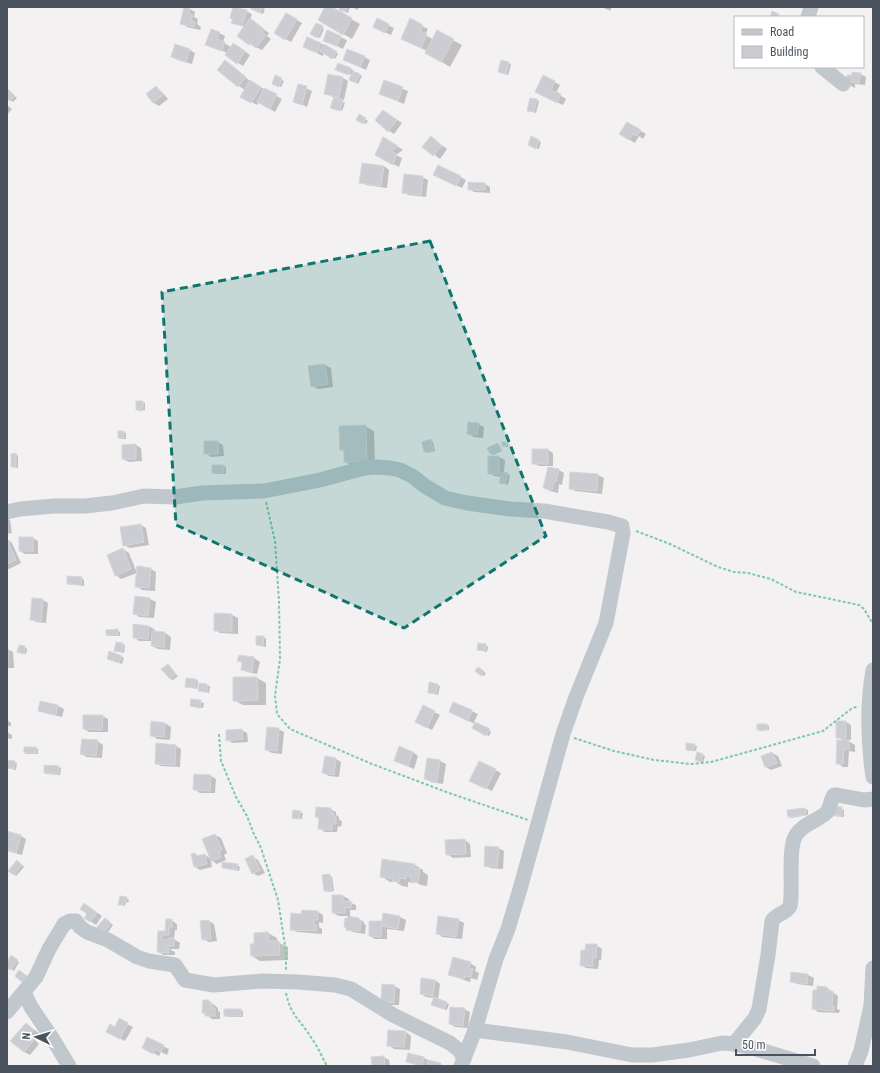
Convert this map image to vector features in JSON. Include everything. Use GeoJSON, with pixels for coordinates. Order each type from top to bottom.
{"type":"FeatureCollection","features":[{"type":"Feature","properties":{"kind":"street"},"geometry":{"type":"LineString","coordinates":[[823,68],[843,84]]}},
{"type":"Feature","properties":{"kind":"street"},"geometry":{"type":"LineString","coordinates":[[7,512],[26,508],[85,506],[112,503],[144,496],[175,497],[202,493],[264,491],[320,480],[364,468],[390,468],[412,476],[436,493],[450,499],[483,506],[544,511],[608,522],[622,526],[623,533],[606,623],[576,697],[563,734],[508,929],[496,959],[475,1030],[463,1062]]}},
{"type":"Feature","properties":{"kind":"street"},"geometry":{"type":"LineString","coordinates":[[873,670],[870,700],[870,744],[873,777]]}},
{"type":"Feature","properties":{"kind":"street"},"geometry":{"type":"LineString","coordinates":[[734,1044],[756,1018],[759,1009],[772,921],[774,917],[787,910],[790,906],[792,855],[795,836],[799,831],[828,811],[831,799],[834,795],[873,799]]}},
{"type":"Feature","properties":{"kind":"street"},"geometry":{"type":"LineString","coordinates":[[7,1012],[36,976],[49,949],[64,924],[70,921],[76,921],[80,927],[87,932],[108,940],[137,957],[175,966],[185,980],[214,985],[256,982],[286,982],[335,985],[351,989],[393,1015],[450,1043],[460,1051],[463,1062]]}},
{"type":"Feature","properties":{"kind":"street"},"geometry":{"type":"LineString","coordinates":[[855,1066],[871,1006],[873,968]]}},
{"type":"Feature","properties":{"kind":"street"},"geometry":{"type":"LineString","coordinates":[[24,992],[31,1007],[69,1066]]}},
{"type":"Feature","properties":{"kind":"street"},"geometry":{"type":"LineString","coordinates":[[475,1030],[567,1042],[632,1055],[652,1055],[689,1050],[722,1043],[734,1044],[813,1066]]}},
{"type":"Feature","properties":{"kind":"path"},"geometry":{"type":"LineString","coordinates":[[264,491],[275,541],[279,601],[280,659],[275,696],[277,714],[290,729],[372,764],[538,824]]}},
{"type":"Feature","properties":{"kind":"path"},"geometry":{"type":"LineString","coordinates":[[622,526],[670,544],[718,567],[734,572],[748,573],[771,579],[796,592],[822,596],[859,605],[864,608],[873,624]]}},
{"type":"Feature","properties":{"kind":"path"},"geometry":{"type":"LineString","coordinates":[[563,734],[614,751],[654,760],[691,764],[704,762],[823,731],[851,709],[870,700]]}},
{"type":"Feature","properties":{"kind":"path"},"geometry":{"type":"LineString","coordinates":[[219,734],[220,761],[261,848],[278,900],[286,952],[286,989],[288,1000],[294,1016],[311,1037],[327,1066]]}},
{"type":"Feature","properties":{"kind":"highlighted area"},"geometry":{"type":"Polygon","coordinates":[[[430,241],[546,536],[404,628],[176,525],[162,292],[430,241]]]}},
{"type":"Feature","properties":{"kind":"building"},"geometry":{"type":"Polygon","coordinates":[[[184,7],[190,8],[189,14],[193,15],[191,21],[195,22],[194,27],[180,24],[184,7]]]}},
{"type":"Feature","properties":{"kind":"building"},"geometry":{"type":"Polygon","coordinates":[[[233,7],[247,10],[242,26],[231,23],[233,19],[230,18],[233,7]]]}},
{"type":"Feature","properties":{"kind":"building"},"geometry":{"type":"Polygon","coordinates":[[[252,7],[263,7],[260,13],[251,9],[252,7]]]}},
{"type":"Feature","properties":{"kind":"building"},"geometry":{"type":"Polygon","coordinates":[[[325,7],[332,7],[352,18],[343,35],[318,20],[325,7]]]}},
{"type":"Feature","properties":{"kind":"building"},"geometry":{"type":"Polygon","coordinates":[[[340,7],[347,7],[346,12],[339,10],[340,7]]]}},
{"type":"Feature","properties":{"kind":"building"},"geometry":{"type":"Polygon","coordinates":[[[772,11],[779,14],[778,16],[770,16],[772,11]]]}},
{"type":"Feature","properties":{"kind":"building"},"geometry":{"type":"Polygon","coordinates":[[[286,13],[297,19],[285,40],[274,33],[286,13]]]}},
{"type":"Feature","properties":{"kind":"building"},"geometry":{"type":"Polygon","coordinates":[[[250,18],[264,29],[262,32],[266,35],[256,48],[250,43],[249,45],[237,36],[250,18]]]}},
{"type":"Feature","properties":{"kind":"building"},"geometry":{"type":"Polygon","coordinates":[[[377,18],[389,24],[385,33],[373,27],[377,18]]]}},
{"type":"Feature","properties":{"kind":"building"},"geometry":{"type":"Polygon","coordinates":[[[410,18],[423,25],[420,31],[427,34],[421,48],[401,39],[410,18]]]}},
{"type":"Feature","properties":{"kind":"building"},"geometry":{"type":"Polygon","coordinates":[[[316,23],[323,26],[317,38],[310,34],[316,23]]]}},
{"type":"Feature","properties":{"kind":"building"},"geometry":{"type":"Polygon","coordinates":[[[211,29],[220,32],[217,39],[225,42],[222,51],[205,45],[211,29]]]}},
{"type":"Feature","properties":{"kind":"building"},"geometry":{"type":"Polygon","coordinates":[[[327,30],[341,36],[337,46],[323,41],[327,30]]]}},
{"type":"Feature","properties":{"kind":"building"},"geometry":{"type":"Polygon","coordinates":[[[437,30],[454,39],[441,62],[425,53],[437,30]]]}},
{"type":"Feature","properties":{"kind":"building"},"geometry":{"type":"Polygon","coordinates":[[[307,37],[321,43],[317,53],[303,47],[307,37]]]}},
{"type":"Feature","properties":{"kind":"building"},"geometry":{"type":"Polygon","coordinates":[[[233,43],[245,51],[237,64],[225,55],[233,43]]]}},
{"type":"Feature","properties":{"kind":"building"},"geometry":{"type":"Polygon","coordinates":[[[175,44],[190,49],[186,62],[171,57],[175,44]]]}},
{"type":"Feature","properties":{"kind":"building"},"geometry":{"type":"Polygon","coordinates":[[[324,44],[337,52],[332,59],[320,51],[324,44]]]}},
{"type":"Feature","properties":{"kind":"building"},"geometry":{"type":"Polygon","coordinates":[[[347,49],[365,56],[360,67],[343,60],[347,49]]]}},
{"type":"Feature","properties":{"kind":"building"},"geometry":{"type":"Polygon","coordinates":[[[225,60],[246,77],[238,87],[217,70],[225,60]]]}},
{"type":"Feature","properties":{"kind":"building"},"geometry":{"type":"Polygon","coordinates":[[[501,60],[509,62],[506,74],[498,72],[501,60]]]}},
{"type":"Feature","properties":{"kind":"building"},"geometry":{"type":"Polygon","coordinates":[[[338,63],[351,68],[349,75],[335,70],[338,63]]]}},
{"type":"Feature","properties":{"kind":"building"},"geometry":{"type":"Polygon","coordinates":[[[353,71],[360,74],[356,83],[349,80],[353,71]]]}},
{"type":"Feature","properties":{"kind":"building"},"geometry":{"type":"Polygon","coordinates":[[[852,72],[861,73],[859,83],[850,82],[846,85],[847,75],[852,75],[852,72]]]}},
{"type":"Feature","properties":{"kind":"building"},"geometry":{"type":"Polygon","coordinates":[[[328,74],[343,77],[339,97],[324,94],[328,74]]]}},
{"type":"Feature","properties":{"kind":"building"},"geometry":{"type":"Polygon","coordinates":[[[275,75],[282,78],[279,87],[272,84],[275,75]]]}},
{"type":"Feature","properties":{"kind":"building"},"geometry":{"type":"Polygon","coordinates":[[[543,75],[555,81],[551,90],[561,94],[557,103],[535,92],[543,75]]]}},
{"type":"Feature","properties":{"kind":"building"},"geometry":{"type":"Polygon","coordinates":[[[250,80],[261,87],[251,103],[240,97],[250,80]]]}},
{"type":"Feature","properties":{"kind":"building"},"geometry":{"type":"Polygon","coordinates":[[[384,80],[403,87],[398,101],[379,94],[384,80]]]}},
{"type":"Feature","properties":{"kind":"building"},"geometry":{"type":"Polygon","coordinates":[[[298,84],[307,86],[302,105],[293,102],[298,84]]]}},
{"type":"Feature","properties":{"kind":"building"},"geometry":{"type":"Polygon","coordinates":[[[156,86],[163,95],[153,103],[146,94],[156,86]]]}},
{"type":"Feature","properties":{"kind":"building"},"geometry":{"type":"Polygon","coordinates":[[[7,88],[15,96],[10,101],[7,98],[7,88]]]}},
{"type":"Feature","properties":{"kind":"building"},"geometry":{"type":"Polygon","coordinates":[[[264,88],[277,94],[270,109],[257,102],[264,88]]]}},
{"type":"Feature","properties":{"kind":"building"},"geometry":{"type":"Polygon","coordinates":[[[334,97],[343,100],[340,111],[330,108],[334,97]]]}},
{"type":"Feature","properties":{"kind":"building"},"geometry":{"type":"Polygon","coordinates":[[[530,98],[537,99],[534,112],[527,111],[530,98]]]}},
{"type":"Feature","properties":{"kind":"building"},"geometry":{"type":"Polygon","coordinates":[[[383,110],[397,120],[388,132],[375,120],[383,110]]]}},
{"type":"Feature","properties":{"kind":"building"},"geometry":{"type":"Polygon","coordinates":[[[359,114],[366,118],[363,124],[356,120],[359,114]]]}},
{"type":"Feature","properties":{"kind":"building"},"geometry":{"type":"Polygon","coordinates":[[[627,122],[641,130],[637,136],[633,134],[629,140],[619,134],[627,122]]]}},
{"type":"Feature","properties":{"kind":"building"},"geometry":{"type":"Polygon","coordinates":[[[431,136],[442,146],[433,156],[422,147],[431,136]]]}},
{"type":"Feature","properties":{"kind":"building"},"geometry":{"type":"Polygon","coordinates":[[[531,136],[539,140],[536,149],[528,145],[531,136]]]}},
{"type":"Feature","properties":{"kind":"building"},"geometry":{"type":"Polygon","coordinates":[[[383,137],[398,146],[391,151],[397,154],[393,165],[375,155],[383,137]]]}},
{"type":"Feature","properties":{"kind":"building"},"geometry":{"type":"Polygon","coordinates":[[[362,163],[384,166],[381,186],[359,183],[362,163]]]}},
{"type":"Feature","properties":{"kind":"building"},"geometry":{"type":"Polygon","coordinates":[[[438,165],[461,176],[456,186],[433,175],[438,165]]]}},
{"type":"Feature","properties":{"kind":"building"},"geometry":{"type":"Polygon","coordinates":[[[404,174],[423,176],[421,195],[402,193],[404,174]]]}},
{"type":"Feature","properties":{"kind":"building"},"geometry":{"type":"Polygon","coordinates":[[[468,182],[485,183],[485,190],[468,190],[468,182]]]}},
{"type":"Feature","properties":{"kind":"building"},"geometry":{"type":"Polygon","coordinates":[[[325,364],[328,384],[311,387],[308,366],[325,364]]]}},
{"type":"Feature","properties":{"kind":"building"},"geometry":{"type":"Polygon","coordinates":[[[136,401],[143,401],[143,409],[136,410],[136,401]]]}},
{"type":"Feature","properties":{"kind":"building"},"geometry":{"type":"Polygon","coordinates":[[[468,422],[479,423],[477,435],[467,434],[468,422]]]}},
{"type":"Feature","properties":{"kind":"building"},"geometry":{"type":"Polygon","coordinates":[[[366,425],[367,461],[344,462],[344,450],[340,450],[339,426],[366,425]]]}},
{"type":"Feature","properties":{"kind":"building"},"geometry":{"type":"Polygon","coordinates":[[[118,431],[124,431],[124,438],[118,438],[118,431]]]}},
{"type":"Feature","properties":{"kind":"building"},"geometry":{"type":"Polygon","coordinates":[[[431,439],[433,450],[424,452],[422,442],[431,439]]]}},
{"type":"Feature","properties":{"kind":"building"},"geometry":{"type":"Polygon","coordinates":[[[204,441],[218,441],[218,454],[204,454],[204,441]]]}},
{"type":"Feature","properties":{"kind":"building"},"geometry":{"type":"Polygon","coordinates":[[[502,442],[506,442],[506,446],[502,446],[502,442]]]}},
{"type":"Feature","properties":{"kind":"building"},"geometry":{"type":"Polygon","coordinates":[[[498,443],[501,450],[490,454],[487,448],[498,443]]]}},
{"type":"Feature","properties":{"kind":"building"},"geometry":{"type":"Polygon","coordinates":[[[136,444],[136,459],[122,459],[122,445],[136,444]]]}},
{"type":"Feature","properties":{"kind":"building"},"geometry":{"type":"Polygon","coordinates":[[[532,449],[548,449],[548,464],[532,464],[532,449]]]}},
{"type":"Feature","properties":{"kind":"building"},"geometry":{"type":"Polygon","coordinates":[[[16,453],[16,467],[11,467],[11,454],[16,453]]]}},
{"type":"Feature","properties":{"kind":"building"},"geometry":{"type":"Polygon","coordinates":[[[488,456],[499,456],[499,474],[488,474],[488,456]]]}},
{"type":"Feature","properties":{"kind":"building"},"geometry":{"type":"Polygon","coordinates":[[[212,465],[224,465],[224,473],[212,473],[212,465]]]}},
{"type":"Feature","properties":{"kind":"building"},"geometry":{"type":"Polygon","coordinates":[[[548,467],[559,469],[556,482],[554,482],[552,490],[543,488],[548,467]]]}},
{"type":"Feature","properties":{"kind":"building"},"geometry":{"type":"Polygon","coordinates":[[[502,472],[508,473],[505,484],[499,483],[502,472]]]}},
{"type":"Feature","properties":{"kind":"building"},"geometry":{"type":"Polygon","coordinates":[[[570,472],[598,474],[597,491],[569,489],[570,472]]]}},
{"type":"Feature","properties":{"kind":"building"},"geometry":{"type":"Polygon","coordinates":[[[141,524],[144,542],[123,546],[120,527],[141,524]]]}},
{"type":"Feature","properties":{"kind":"building"},"geometry":{"type":"Polygon","coordinates":[[[19,537],[33,537],[33,551],[19,551],[19,537]]]}},
{"type":"Feature","properties":{"kind":"building"},"geometry":{"type":"Polygon","coordinates":[[[7,539],[16,560],[7,564],[7,539]]]}},
{"type":"Feature","properties":{"kind":"building"},"geometry":{"type":"Polygon","coordinates":[[[123,548],[131,569],[115,576],[107,555],[123,548]]]}},
{"type":"Feature","properties":{"kind":"building"},"geometry":{"type":"Polygon","coordinates":[[[137,566],[151,568],[149,588],[135,587],[137,566]]]}},
{"type":"Feature","properties":{"kind":"building"},"geometry":{"type":"Polygon","coordinates":[[[67,576],[82,577],[81,585],[67,584],[67,576]]]}},
{"type":"Feature","properties":{"kind":"building"},"geometry":{"type":"Polygon","coordinates":[[[135,596],[150,598],[148,616],[133,614],[135,596]]]}},
{"type":"Feature","properties":{"kind":"building"},"geometry":{"type":"Polygon","coordinates":[[[32,598],[43,599],[41,621],[30,620],[32,598]]]}},
{"type":"Feature","properties":{"kind":"building"},"geometry":{"type":"Polygon","coordinates":[[[214,613],[232,614],[232,631],[214,631],[214,613]]]}},
{"type":"Feature","properties":{"kind":"building"},"geometry":{"type":"Polygon","coordinates":[[[133,624],[149,626],[148,639],[133,638],[133,624]]]}},
{"type":"Feature","properties":{"kind":"building"},"geometry":{"type":"Polygon","coordinates":[[[118,629],[118,635],[106,635],[106,630],[118,629]]]}},
{"type":"Feature","properties":{"kind":"building"},"geometry":{"type":"Polygon","coordinates":[[[152,631],[165,632],[164,647],[151,646],[152,631]]]}},
{"type":"Feature","properties":{"kind":"building"},"geometry":{"type":"Polygon","coordinates":[[[256,636],[264,636],[263,646],[256,645],[256,636]]]}},
{"type":"Feature","properties":{"kind":"building"},"geometry":{"type":"Polygon","coordinates":[[[116,642],[123,643],[122,652],[114,651],[116,642]]]}},
{"type":"Feature","properties":{"kind":"building"},"geometry":{"type":"Polygon","coordinates":[[[478,643],[486,644],[485,651],[477,650],[478,643]]]}},
{"type":"Feature","properties":{"kind":"building"},"geometry":{"type":"Polygon","coordinates":[[[19,645],[25,646],[24,654],[17,652],[19,645]]]}},
{"type":"Feature","properties":{"kind":"building"},"geometry":{"type":"Polygon","coordinates":[[[8,648],[8,666],[7,666],[8,648]]]}},
{"type":"Feature","properties":{"kind":"building"},"geometry":{"type":"Polygon","coordinates":[[[109,651],[122,656],[119,663],[107,659],[109,651]]]}},
{"type":"Feature","properties":{"kind":"building"},"geometry":{"type":"Polygon","coordinates":[[[239,655],[254,657],[252,672],[241,670],[242,662],[237,661],[239,655]]]}},
{"type":"Feature","properties":{"kind":"building"},"geometry":{"type":"Polygon","coordinates":[[[168,664],[176,674],[170,679],[161,669],[168,664]]]}},
{"type":"Feature","properties":{"kind":"building"},"geometry":{"type":"Polygon","coordinates":[[[478,667],[484,671],[481,676],[475,671],[478,667]]]}},
{"type":"Feature","properties":{"kind":"building"},"geometry":{"type":"Polygon","coordinates":[[[233,677],[257,677],[258,700],[233,701],[233,677]]]}},
{"type":"Feature","properties":{"kind":"building"},"geometry":{"type":"Polygon","coordinates":[[[186,678],[196,679],[195,688],[185,687],[186,678]]]}},
{"type":"Feature","properties":{"kind":"building"},"geometry":{"type":"Polygon","coordinates":[[[429,682],[438,684],[436,694],[428,693],[429,682]]]}},
{"type":"Feature","properties":{"kind":"building"},"geometry":{"type":"Polygon","coordinates":[[[199,683],[207,684],[207,692],[198,691],[199,683]]]}},
{"type":"Feature","properties":{"kind":"building"},"geometry":{"type":"Polygon","coordinates":[[[191,699],[201,700],[200,708],[190,706],[191,699]]]}},
{"type":"Feature","properties":{"kind":"building"},"geometry":{"type":"Polygon","coordinates":[[[40,701],[58,705],[56,715],[38,711],[40,701]]]}},
{"type":"Feature","properties":{"kind":"building"},"geometry":{"type":"Polygon","coordinates":[[[453,702],[472,710],[468,721],[449,712],[453,702]]]}},
{"type":"Feature","properties":{"kind":"building"},"geometry":{"type":"Polygon","coordinates":[[[423,705],[435,711],[427,728],[415,722],[423,705]]]}},
{"type":"Feature","properties":{"kind":"building"},"geometry":{"type":"Polygon","coordinates":[[[83,715],[103,715],[102,730],[83,729],[83,715]]]}},
{"type":"Feature","properties":{"kind":"building"},"geometry":{"type":"Polygon","coordinates":[[[151,721],[165,723],[164,737],[150,736],[151,721]]]}},
{"type":"Feature","properties":{"kind":"building"},"geometry":{"type":"Polygon","coordinates":[[[836,721],[846,721],[846,738],[836,738],[836,721]]]}},
{"type":"Feature","properties":{"kind":"building"},"geometry":{"type":"Polygon","coordinates":[[[475,722],[490,729],[486,736],[472,728],[475,722]]]}},
{"type":"Feature","properties":{"kind":"building"},"geometry":{"type":"Polygon","coordinates":[[[757,724],[767,724],[767,730],[757,730],[757,724]]]}},
{"type":"Feature","properties":{"kind":"building"},"geometry":{"type":"Polygon","coordinates":[[[267,727],[279,728],[277,751],[265,750],[267,727]]]}},
{"type":"Feature","properties":{"kind":"building"},"geometry":{"type":"Polygon","coordinates":[[[242,729],[243,739],[226,741],[226,730],[242,729]]]}},
{"type":"Feature","properties":{"kind":"building"},"geometry":{"type":"Polygon","coordinates":[[[82,739],[98,740],[96,756],[80,754],[82,739]]]}},
{"type":"Feature","properties":{"kind":"building"},"geometry":{"type":"Polygon","coordinates":[[[837,740],[849,740],[849,749],[844,749],[843,764],[836,764],[837,740]]]}},
{"type":"Feature","properties":{"kind":"building"},"geometry":{"type":"Polygon","coordinates":[[[156,743],[176,745],[175,765],[155,764],[156,743]]]}},
{"type":"Feature","properties":{"kind":"building"},"geometry":{"type":"Polygon","coordinates":[[[686,743],[695,744],[694,751],[686,750],[686,743]]]}},
{"type":"Feature","properties":{"kind":"building"},"geometry":{"type":"Polygon","coordinates":[[[399,746],[413,752],[408,766],[394,761],[399,746]]]}},
{"type":"Feature","properties":{"kind":"building"},"geometry":{"type":"Polygon","coordinates":[[[24,747],[36,747],[36,753],[24,753],[24,747]]]}},
{"type":"Feature","properties":{"kind":"building"},"geometry":{"type":"Polygon","coordinates":[[[697,752],[703,754],[701,762],[695,760],[697,752]]]}},
{"type":"Feature","properties":{"kind":"building"},"geometry":{"type":"Polygon","coordinates":[[[772,752],[777,763],[765,767],[761,756],[772,752]]]}},
{"type":"Feature","properties":{"kind":"building"},"geometry":{"type":"Polygon","coordinates":[[[325,756],[336,758],[334,775],[322,773],[325,756]]]}},
{"type":"Feature","properties":{"kind":"building"},"geometry":{"type":"Polygon","coordinates":[[[427,758],[440,760],[437,782],[424,779],[427,758]]]}},
{"type":"Feature","properties":{"kind":"building"},"geometry":{"type":"Polygon","coordinates":[[[7,760],[15,761],[14,769],[7,768],[7,760]]]}},
{"type":"Feature","properties":{"kind":"building"},"geometry":{"type":"Polygon","coordinates":[[[479,761],[496,769],[486,789],[469,781],[479,761]]]}},
{"type":"Feature","properties":{"kind":"building"},"geometry":{"type":"Polygon","coordinates":[[[44,765],[59,766],[58,774],[44,773],[44,765]]]}},
{"type":"Feature","properties":{"kind":"building"},"geometry":{"type":"Polygon","coordinates":[[[194,774],[211,775],[210,791],[193,790],[194,774]]]}},
{"type":"Feature","properties":{"kind":"building"},"geometry":{"type":"Polygon","coordinates":[[[830,806],[842,807],[842,816],[829,815],[830,806]]]}},
{"type":"Feature","properties":{"kind":"building"},"geometry":{"type":"Polygon","coordinates":[[[316,807],[331,808],[330,812],[334,813],[334,817],[336,817],[336,824],[332,824],[332,830],[318,829],[319,817],[315,817],[316,807]]]}},
{"type":"Feature","properties":{"kind":"building"},"geometry":{"type":"Polygon","coordinates":[[[805,808],[806,815],[788,817],[787,810],[805,808]]]}},
{"type":"Feature","properties":{"kind":"building"},"geometry":{"type":"Polygon","coordinates":[[[293,810],[301,811],[299,819],[292,818],[293,810]]]}},
{"type":"Feature","properties":{"kind":"building"},"geometry":{"type":"Polygon","coordinates":[[[7,831],[21,835],[16,853],[7,850],[7,831]]]}},
{"type":"Feature","properties":{"kind":"building"},"geometry":{"type":"Polygon","coordinates":[[[215,834],[222,850],[219,851],[221,857],[211,861],[202,839],[215,834]]]}},
{"type":"Feature","properties":{"kind":"building"},"geometry":{"type":"Polygon","coordinates":[[[465,839],[466,854],[446,855],[445,840],[465,839]]]}},
{"type":"Feature","properties":{"kind":"building"},"geometry":{"type":"Polygon","coordinates":[[[485,846],[499,847],[497,867],[484,866],[485,846]]]}},
{"type":"Feature","properties":{"kind":"building"},"geometry":{"type":"Polygon","coordinates":[[[195,853],[196,856],[205,854],[207,864],[194,867],[191,854],[195,853]]]}},
{"type":"Feature","properties":{"kind":"building"},"geometry":{"type":"Polygon","coordinates":[[[253,855],[260,870],[252,874],[245,859],[253,855]]]}},
{"type":"Feature","properties":{"kind":"building"},"geometry":{"type":"Polygon","coordinates":[[[382,859],[415,864],[414,868],[420,869],[418,882],[411,881],[411,876],[406,876],[406,879],[400,878],[399,882],[392,881],[393,879],[380,877],[382,859]]]}},
{"type":"Feature","properties":{"kind":"building"},"geometry":{"type":"Polygon","coordinates":[[[17,860],[22,865],[14,875],[8,871],[17,860]]]}},
{"type":"Feature","properties":{"kind":"building"},"geometry":{"type":"Polygon","coordinates":[[[222,862],[238,864],[237,870],[222,868],[222,862]]]}},
{"type":"Feature","properties":{"kind":"building"},"geometry":{"type":"Polygon","coordinates":[[[330,874],[332,890],[324,891],[322,875],[330,874]]]}},
{"type":"Feature","properties":{"kind":"building"},"geometry":{"type":"Polygon","coordinates":[[[332,895],[343,895],[343,901],[351,901],[351,908],[345,908],[345,913],[332,913],[332,895]]]}},
{"type":"Feature","properties":{"kind":"building"},"geometry":{"type":"Polygon","coordinates":[[[120,896],[127,897],[126,902],[124,902],[123,905],[118,905],[120,896]]]}},
{"type":"Feature","properties":{"kind":"building"},"geometry":{"type":"Polygon","coordinates":[[[84,903],[97,913],[90,922],[84,918],[87,914],[80,909],[84,903]]]}},
{"type":"Feature","properties":{"kind":"building"},"geometry":{"type":"Polygon","coordinates":[[[302,910],[318,911],[318,920],[314,920],[314,925],[317,925],[316,931],[290,930],[291,913],[301,914],[302,910]]]}},
{"type":"Feature","properties":{"kind":"building"},"geometry":{"type":"Polygon","coordinates":[[[383,913],[400,916],[398,929],[381,926],[383,913]]]}},
{"type":"Feature","properties":{"kind":"building"},"geometry":{"type":"Polygon","coordinates":[[[348,916],[359,918],[359,921],[361,921],[360,931],[346,930],[346,927],[344,927],[345,918],[347,919],[348,916]]]}},
{"type":"Feature","properties":{"kind":"building"},"geometry":{"type":"Polygon","coordinates":[[[438,916],[459,919],[456,937],[436,934],[438,916]]]}},
{"type":"Feature","properties":{"kind":"building"},"geometry":{"type":"Polygon","coordinates":[[[105,918],[111,923],[103,934],[95,929],[105,918]]]}},
{"type":"Feature","properties":{"kind":"building"},"geometry":{"type":"Polygon","coordinates":[[[166,919],[172,919],[172,927],[169,927],[169,935],[161,935],[161,937],[162,940],[174,938],[174,946],[166,946],[166,948],[169,948],[169,953],[157,952],[158,931],[165,931],[166,919]]]}},
{"type":"Feature","properties":{"kind":"building"},"geometry":{"type":"Polygon","coordinates":[[[209,920],[211,939],[202,940],[200,921],[209,920]]]}},
{"type":"Feature","properties":{"kind":"building"},"geometry":{"type":"Polygon","coordinates":[[[369,921],[382,921],[381,937],[369,936],[369,921]]]}},
{"type":"Feature","properties":{"kind":"building"},"geometry":{"type":"Polygon","coordinates":[[[268,932],[269,941],[279,941],[280,955],[251,956],[250,944],[254,944],[254,933],[268,932]]]}},
{"type":"Feature","properties":{"kind":"building"},"geometry":{"type":"Polygon","coordinates":[[[586,944],[597,944],[596,958],[593,957],[593,966],[580,966],[581,950],[585,950],[586,944]]]}},
{"type":"Feature","properties":{"kind":"building"},"geometry":{"type":"Polygon","coordinates":[[[11,955],[18,960],[11,970],[7,968],[7,962],[11,955]]]}},
{"type":"Feature","properties":{"kind":"building"},"geometry":{"type":"Polygon","coordinates":[[[453,957],[471,962],[469,968],[473,969],[471,977],[465,976],[464,979],[448,975],[453,957]]]}},
{"type":"Feature","properties":{"kind":"building"},"geometry":{"type":"Polygon","coordinates":[[[19,970],[27,976],[22,982],[15,976],[19,970]]]}},
{"type":"Feature","properties":{"kind":"building"},"geometry":{"type":"Polygon","coordinates":[[[791,972],[808,974],[807,984],[790,982],[791,972]]]}},
{"type":"Feature","properties":{"kind":"building"},"geometry":{"type":"Polygon","coordinates":[[[421,978],[435,980],[433,996],[420,994],[421,978]]]}},
{"type":"Feature","properties":{"kind":"building"},"geometry":{"type":"Polygon","coordinates":[[[382,984],[395,985],[394,1003],[381,1002],[382,984]]]}},
{"type":"Feature","properties":{"kind":"building"},"geometry":{"type":"Polygon","coordinates":[[[817,986],[827,987],[827,991],[833,991],[832,1006],[834,1006],[834,1011],[812,1009],[813,990],[817,990],[817,986]]]}},
{"type":"Feature","properties":{"kind":"building"},"geometry":{"type":"Polygon","coordinates":[[[434,997],[447,1002],[444,1009],[431,1005],[434,997]]]}},
{"type":"Feature","properties":{"kind":"building"},"geometry":{"type":"Polygon","coordinates":[[[203,1000],[209,1000],[209,1003],[212,1003],[212,1008],[215,1008],[215,1016],[205,1016],[205,1013],[202,1013],[203,1000]]]}},
{"type":"Feature","properties":{"kind":"building"},"geometry":{"type":"Polygon","coordinates":[[[450,1007],[465,1008],[463,1026],[449,1024],[450,1007]]]}},
{"type":"Feature","properties":{"kind":"building"},"geometry":{"type":"Polygon","coordinates":[[[224,1009],[241,1009],[241,1016],[224,1016],[224,1009]]]}},
{"type":"Feature","properties":{"kind":"building"},"geometry":{"type":"Polygon","coordinates":[[[119,1018],[128,1023],[120,1039],[106,1032],[110,1024],[115,1027],[119,1018]]]}},
{"type":"Feature","properties":{"kind":"building"},"geometry":{"type":"Polygon","coordinates":[[[26,1023],[34,1030],[29,1036],[34,1040],[24,1052],[10,1041],[26,1023]]]}},
{"type":"Feature","properties":{"kind":"building"},"geometry":{"type":"Polygon","coordinates":[[[388,1030],[406,1031],[404,1047],[387,1046],[388,1030]]]}},
{"type":"Feature","properties":{"kind":"building"},"geometry":{"type":"Polygon","coordinates":[[[147,1037],[164,1045],[161,1052],[155,1049],[153,1054],[142,1048],[147,1037]]]}},
{"type":"Feature","properties":{"kind":"building"},"geometry":{"type":"Polygon","coordinates":[[[408,1053],[424,1057],[422,1066],[406,1062],[408,1053]]]}},
{"type":"Feature","properties":{"kind":"building"},"geometry":{"type":"Polygon","coordinates":[[[384,1056],[385,1066],[372,1066],[371,1057],[384,1056]]]}},
{"type":"Feature","properties":{"kind":"building"},"geometry":{"type":"Polygon","coordinates":[[[428,1060],[441,1063],[441,1066],[427,1066],[428,1060]]]}}]}
